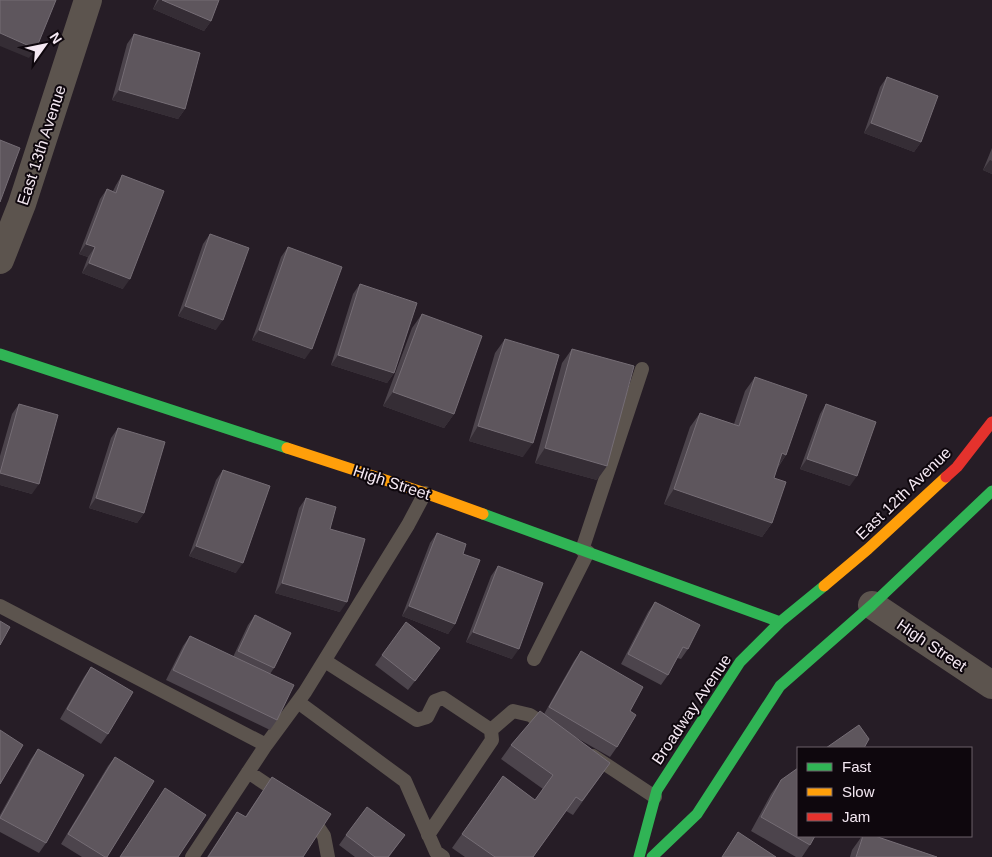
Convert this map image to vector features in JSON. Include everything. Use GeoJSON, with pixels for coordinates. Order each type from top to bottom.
{"type":"FeatureCollection","features":[{"type":"Feature","properties":{"kind":"street","name":"East 13th Avenue"},"geometry":{"type":"LineString","coordinates":[[0,260],[22,204],[88,0]]}},
{"type":"Feature","properties":{"kind":"street","name":"High Street"},"geometry":{"type":"LineString","coordinates":[[0,354],[425,493],[780,622]]}},
{"type":"Feature","properties":{"kind":"street","name":"East 12th Avenue"},"geometry":{"type":"LineString","coordinates":[[829,580],[868,549],[957,467],[992,422]]}},
{"type":"Feature","properties":{"kind":"street"},"geometry":{"type":"LineString","coordinates":[[652,857],[697,814],[780,686],[872,605],[992,491]]}},
{"type":"Feature","properties":{"kind":"street","name":"Broadway Avenue"},"geometry":{"type":"LineString","coordinates":[[639,857],[657,790],[740,662],[780,622],[829,580]]}},
{"type":"Feature","properties":{"kind":"street","name":"High Street"},"geometry":{"type":"LineString","coordinates":[[872,605],[992,685]]}},
{"type":"Feature","properties":{"kind":"lane"},"geometry":{"type":"LineString","coordinates":[[534,659],[585,551],[642,369]]}},
{"type":"Feature","properties":{"kind":"lane"},"geometry":{"type":"LineString","coordinates":[[192,857],[266,745],[325,661],[408,525],[425,493]]}},
{"type":"Feature","properties":{"kind":"lane"},"geometry":{"type":"LineString","coordinates":[[0,606],[266,745]]}},
{"type":"Feature","properties":{"kind":"lane"},"geometry":{"type":"LineString","coordinates":[[325,661],[417,720],[426,717],[435,701],[443,698],[491,730]]}},
{"type":"Feature","properties":{"kind":"lane"},"geometry":{"type":"LineString","coordinates":[[298,702],[405,781],[436,852],[443,857]]}},
{"type":"Feature","properties":{"kind":"lane"},"geometry":{"type":"LineString","coordinates":[[491,730],[513,711],[530,715],[561,735]]}},
{"type":"Feature","properties":{"kind":"lane"},"geometry":{"type":"LineString","coordinates":[[428,835],[492,740],[491,730]]}},
{"type":"Feature","properties":{"kind":"lane"},"geometry":{"type":"LineString","coordinates":[[585,751],[655,797]]}},
{"type":"Feature","properties":{"kind":"lane"},"geometry":{"type":"LineString","coordinates":[[248,772],[308,812],[324,836],[328,857]]}},
{"type":"Feature","properties":{"kind":"building"},"geometry":{"type":"Polygon","coordinates":[[[0,0],[56,0],[36,49],[0,33],[0,0]]]}},
{"type":"Feature","properties":{"kind":"building"},"geometry":{"type":"Polygon","coordinates":[[[162,0],[219,0],[211,21],[162,0]]]}},
{"type":"Feature","properties":{"kind":"building"},"geometry":{"type":"Polygon","coordinates":[[[134,34],[200,53],[185,109],[119,90],[134,34]]]}},
{"type":"Feature","properties":{"kind":"building"},"geometry":{"type":"Polygon","coordinates":[[[887,77],[938,96],[921,142],[871,123],[887,77]]]}},
{"type":"Feature","properties":{"kind":"building"},"geometry":{"type":"Polygon","coordinates":[[[0,140],[20,148],[0,202],[0,140]]]}},
{"type":"Feature","properties":{"kind":"building"},"geometry":{"type":"Polygon","coordinates":[[[122,175],[164,191],[130,279],[89,263],[95,247],[86,244],[107,189],[116,193],[122,175]]]}},
{"type":"Feature","properties":{"kind":"building"},"geometry":{"type":"Polygon","coordinates":[[[210,234],[249,248],[223,320],[185,306],[210,234]]]}},
{"type":"Feature","properties":{"kind":"building"},"geometry":{"type":"Polygon","coordinates":[[[288,247],[342,267],[312,349],[259,330],[288,247]]]}},
{"type":"Feature","properties":{"kind":"building"},"geometry":{"type":"Polygon","coordinates":[[[360,284],[417,303],[394,373],[338,355],[360,284]]]}},
{"type":"Feature","properties":{"kind":"building"},"geometry":{"type":"Polygon","coordinates":[[[422,314],[482,336],[454,414],[393,392],[422,314]]]}},
{"type":"Feature","properties":{"kind":"building"},"geometry":{"type":"Polygon","coordinates":[[[505,339],[559,355],[533,443],[478,426],[505,339]]]}},
{"type":"Feature","properties":{"kind":"building"},"geometry":{"type":"Polygon","coordinates":[[[572,349],[634,366],[607,466],[545,448],[572,349]]]}},
{"type":"Feature","properties":{"kind":"building"},"geometry":{"type":"Polygon","coordinates":[[[755,377],[807,395],[786,455],[782,453],[774,478],[786,482],[772,523],[674,489],[700,413],[739,426],[755,377]]]}},
{"type":"Feature","properties":{"kind":"building"},"geometry":{"type":"Polygon","coordinates":[[[19,404],[58,415],[39,484],[0,473],[19,404]]]}},
{"type":"Feature","properties":{"kind":"building"},"geometry":{"type":"Polygon","coordinates":[[[826,404],[876,422],[857,476],[807,459],[826,404]]]}},
{"type":"Feature","properties":{"kind":"building"},"geometry":{"type":"Polygon","coordinates":[[[118,428],[165,442],[144,513],[96,498],[118,428]]]}},
{"type":"Feature","properties":{"kind":"building"},"geometry":{"type":"Polygon","coordinates":[[[223,470],[270,486],[243,563],[196,546],[223,470]]]}},
{"type":"Feature","properties":{"kind":"building"},"geometry":{"type":"Polygon","coordinates":[[[306,498],[336,507],[330,529],[365,539],[347,602],[282,583],[306,498]]]}},
{"type":"Feature","properties":{"kind":"building"},"geometry":{"type":"Polygon","coordinates":[[[437,533],[466,544],[463,554],[480,560],[455,624],[409,606],[437,533]]]}},
{"type":"Feature","properties":{"kind":"building"},"geometry":{"type":"Polygon","coordinates":[[[498,566],[543,583],[519,649],[473,632],[498,566]]]}},
{"type":"Feature","properties":{"kind":"building"},"geometry":{"type":"Polygon","coordinates":[[[655,602],[700,625],[688,649],[683,647],[668,675],[628,654],[655,602]]]}},
{"type":"Feature","properties":{"kind":"building"},"geometry":{"type":"Polygon","coordinates":[[[255,615],[291,633],[274,668],[238,651],[255,615]]]}},
{"type":"Feature","properties":{"kind":"building"},"geometry":{"type":"Polygon","coordinates":[[[0,621],[10,627],[0,645],[0,621]]]}},
{"type":"Feature","properties":{"kind":"building"},"geometry":{"type":"Polygon","coordinates":[[[406,622],[440,648],[415,681],[382,655],[406,622]]]}},
{"type":"Feature","properties":{"kind":"building"},"geometry":{"type":"Polygon","coordinates":[[[190,636],[294,685],[277,720],[173,670],[190,636]]]}},
{"type":"Feature","properties":{"kind":"building"},"geometry":{"type":"Polygon","coordinates":[[[581,651],[643,687],[630,711],[636,715],[617,747],[549,707],[581,651]]]}},
{"type":"Feature","properties":{"kind":"building"},"geometry":{"type":"Polygon","coordinates":[[[91,667],[133,692],[108,734],[67,709],[91,667]]]}},
{"type":"Feature","properties":{"kind":"building"},"geometry":{"type":"Polygon","coordinates":[[[540,711],[610,763],[582,801],[576,797],[533,857],[495,857],[462,834],[503,776],[535,800],[553,775],[511,745],[540,711]]]}},
{"type":"Feature","properties":{"kind":"building"},"geometry":{"type":"Polygon","coordinates":[[[859,725],[869,739],[865,747],[827,747],[859,725]]]}},
{"type":"Feature","properties":{"kind":"building"},"geometry":{"type":"Polygon","coordinates":[[[0,730],[23,745],[0,784],[0,730]]]}},
{"type":"Feature","properties":{"kind":"building"},"geometry":{"type":"Polygon","coordinates":[[[38,749],[84,775],[46,843],[0,818],[38,749]]]}},
{"type":"Feature","properties":{"kind":"building"},"geometry":{"type":"Polygon","coordinates":[[[115,757],[154,781],[107,857],[105,857],[68,834],[115,757]]]}},
{"type":"Feature","properties":{"kind":"building"},"geometry":{"type":"Polygon","coordinates":[[[797,769],[797,837],[814,837],[810,845],[761,817],[781,780],[797,769]]]}},
{"type":"Feature","properties":{"kind":"building"},"geometry":{"type":"Polygon","coordinates":[[[272,777],[331,814],[303,857],[208,857],[237,812],[246,817],[272,777]]]}},
{"type":"Feature","properties":{"kind":"building"},"geometry":{"type":"Polygon","coordinates":[[[165,788],[206,815],[178,857],[120,857],[165,788]]]}},
{"type":"Feature","properties":{"kind":"building"},"geometry":{"type":"Polygon","coordinates":[[[367,807],[405,835],[388,857],[375,857],[346,835],[367,807]]]}},
{"type":"Feature","properties":{"kind":"building"},"geometry":{"type":"Polygon","coordinates":[[[738,832],[776,857],[722,857],[738,832]]]}},
{"type":"Feature","properties":{"kind":"building"},"geometry":{"type":"Polygon","coordinates":[[[863,837],[878,837],[937,857],[856,857],[863,837]]]}},
{"type":"Feature","properties":{"kind":"traffic: fast"},"geometry":{"type":"LineString","coordinates":[[0,354],[287,448]]}},
{"type":"Feature","properties":{"kind":"traffic: fast"},"geometry":{"type":"LineString","coordinates":[[652,857],[697,814],[780,686],[872,605],[992,491]]}},
{"type":"Feature","properties":{"kind":"traffic: fast"},"geometry":{"type":"LineString","coordinates":[[483,514],[780,622]]}},
{"type":"Feature","properties":{"kind":"traffic: fast"},"geometry":{"type":"LineString","coordinates":[[639,857],[657,790],[740,662],[780,622],[824,586]]}},
{"type":"Feature","properties":{"kind":"traffic: slow"},"geometry":{"type":"LineString","coordinates":[[287,448],[483,514]]}},
{"type":"Feature","properties":{"kind":"traffic: slow"},"geometry":{"type":"LineString","coordinates":[[824,586],[868,549],[946,477]]}},
{"type":"Feature","properties":{"kind":"traffic: jam"},"geometry":{"type":"LineString","coordinates":[[946,477],[957,467],[992,422]]}}]}
